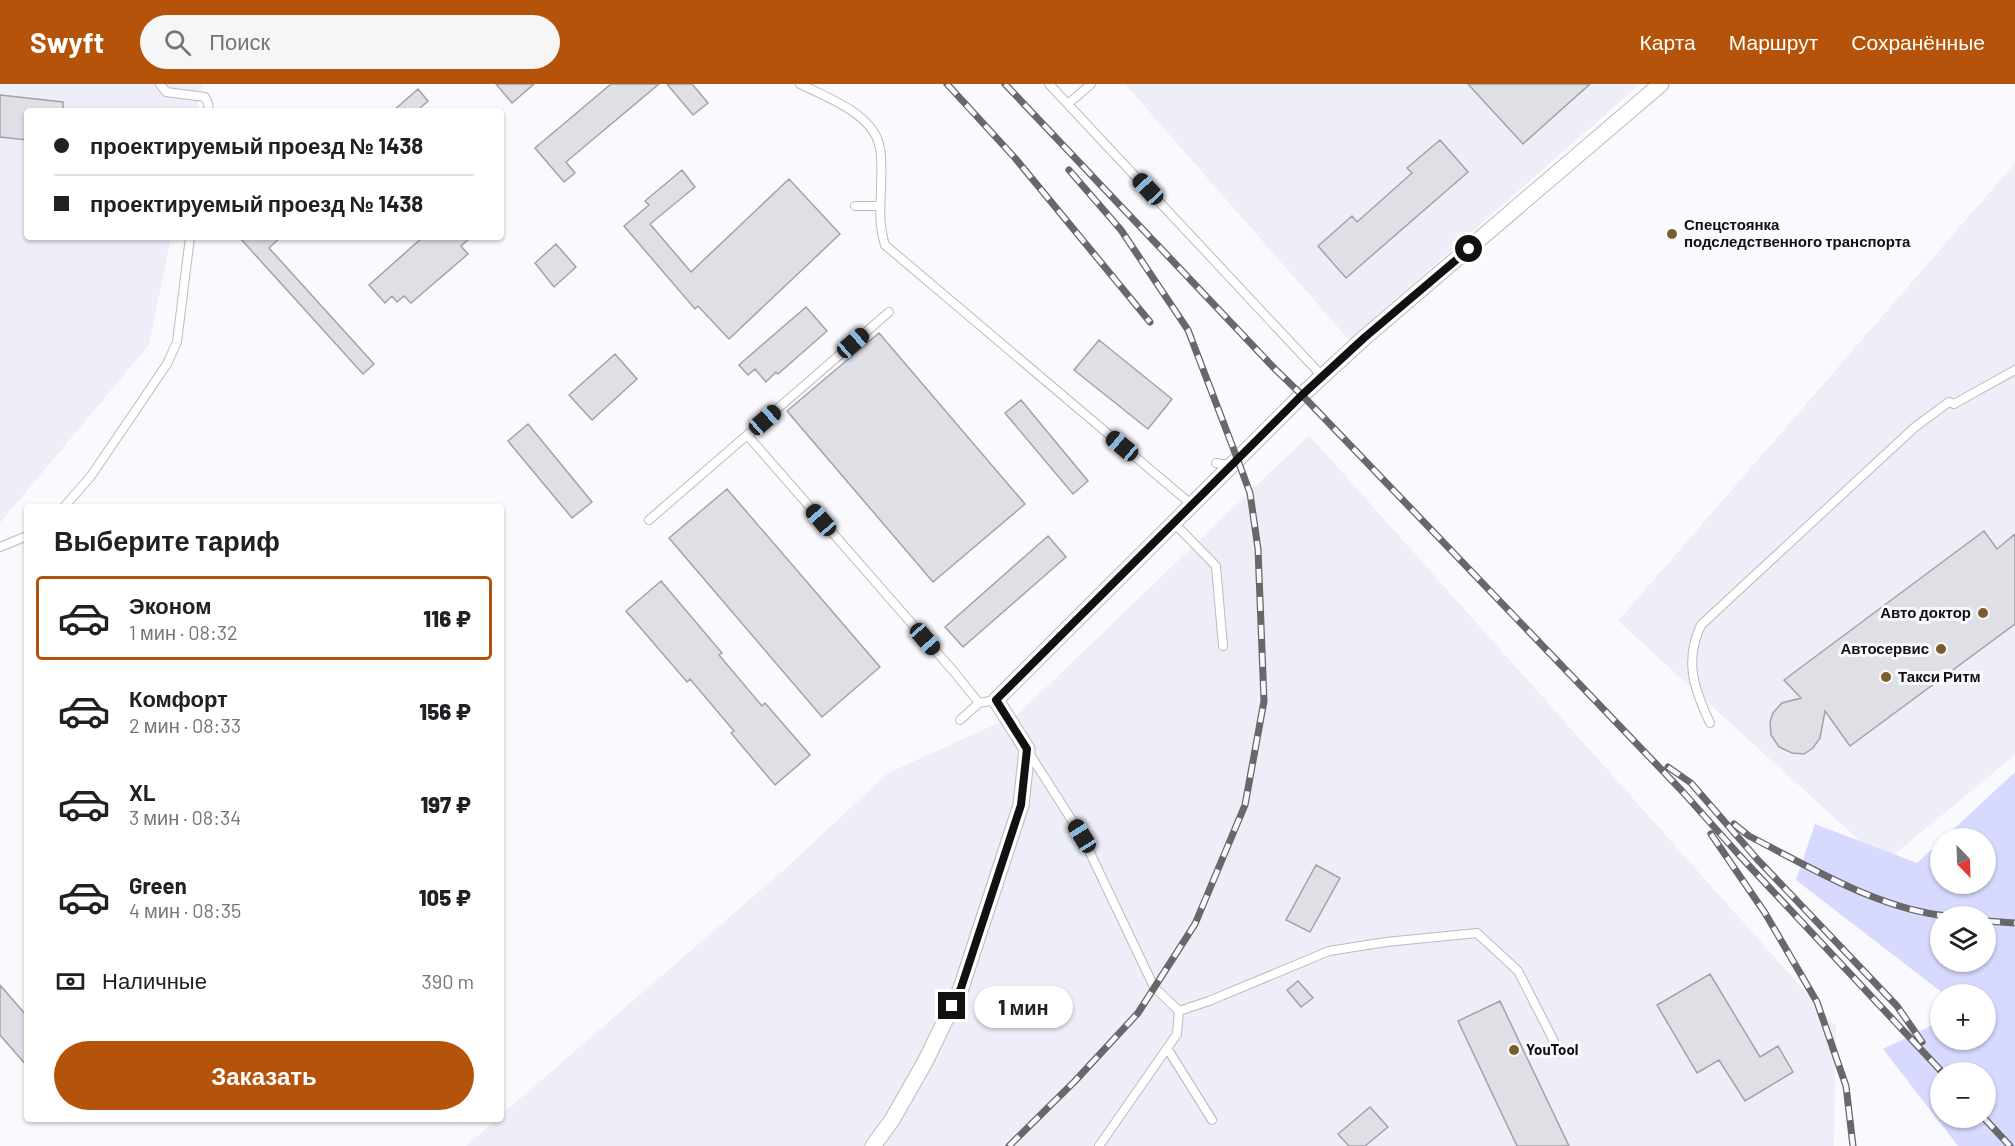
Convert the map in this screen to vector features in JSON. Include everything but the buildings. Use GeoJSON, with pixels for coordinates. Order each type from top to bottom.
{"type":"FeatureCollection","features":[{"type":"Feature","properties":{"kind":"street"},"geometry":{"type":"LineString","coordinates":[[873,1146],[892,1120],[925,1062],[961,988],[1021,805],[1027,749],[996,700],[1191,504],[1223,464],[1373,330],[1661,84]]}},
{"type":"Feature","properties":{"kind":"lane"},"geometry":{"type":"LineString","coordinates":[[160,84],[166,92],[205,97],[209,108]]}},
{"type":"Feature","properties":{"kind":"lane"},"geometry":{"type":"LineString","coordinates":[[800,84],[855,113],[873,128],[879,143],[881,159],[880,229],[885,245],[1191,504]]}},
{"type":"Feature","properties":{"kind":"lane"},"geometry":{"type":"LineString","coordinates":[[1049,84],[1322,376]]}},
{"type":"Feature","properties":{"kind":"lane"},"geometry":{"type":"LineString","coordinates":[[1068,104],[1090,84]]}},
{"type":"Feature","properties":{"kind":"lane"},"geometry":{"type":"LineString","coordinates":[[855,206],[880,206]]}},
{"type":"Feature","properties":{"kind":"lane"},"geometry":{"type":"LineString","coordinates":[[67,504],[91,476],[167,364],[177,342],[190,240]]}},
{"type":"Feature","properties":{"kind":"lane"},"geometry":{"type":"LineString","coordinates":[[649,520],[889,312]]}},
{"type":"Feature","properties":{"kind":"lane"},"geometry":{"type":"LineString","coordinates":[[1710,723],[1697,695],[1691,668],[1693,641],[1701,625],[1916,428],[1949,402],[1954,404],[2015,370]]}},
{"type":"Feature","properties":{"kind":"lane"},"geometry":{"type":"LineString","coordinates":[[747,435],[979,703]]}},
{"type":"Feature","properties":{"kind":"lane"},"geometry":{"type":"LineString","coordinates":[[1173,522],[1216,566],[1223,646]]}},
{"type":"Feature","properties":{"kind":"lane"},"geometry":{"type":"LineString","coordinates":[[0,547],[24,537]]}},
{"type":"Feature","properties":{"kind":"lane"},"geometry":{"type":"LineString","coordinates":[[960,720],[979,703],[996,700]]}},
{"type":"Feature","properties":{"kind":"lane"},"geometry":{"type":"LineString","coordinates":[[1027,749],[1082,836],[1154,987],[1179,1011]]}},
{"type":"Feature","properties":{"kind":"lane"},"geometry":{"type":"LineString","coordinates":[[1179,1011],[1209,1001],[1329,951],[1386,942],[1477,933],[1518,971],[1560,1053]]}},
{"type":"Feature","properties":{"kind":"lane"},"geometry":{"type":"LineString","coordinates":[[1099,1146],[1177,1034],[1179,1011]]}},
{"type":"Feature","properties":{"kind":"lane"},"geometry":{"type":"LineString","coordinates":[[1167,1048],[1212,1120]]}},
{"type":"Feature","properties":{"kind":"shaded area"},"geometry":{"type":"Polygon","coordinates":[[[0,84],[202,84],[197,108],[24,108],[24,240],[170,240],[149,345],[0,523],[0,84]]]}},
{"type":"Feature","properties":{"kind":"shaded area"},"geometry":{"type":"Polygon","coordinates":[[[1125,84],[1640,84],[1349,340],[1125,84]]]}},
{"type":"Feature","properties":{"kind":"shaded area"},"geometry":{"type":"Polygon","coordinates":[[[2015,163],[2015,755],[1884,863],[1618,621],[2015,163]]]}},
{"type":"Feature","properties":{"kind":"shaded area"},"geometry":{"type":"Polygon","coordinates":[[[1309,435],[1836,1026],[1834,1146],[466,1146],[494,1122],[504,1122],[504,1112],[787,867],[888,773],[1018,714],[1309,435]]]}},
{"type":"Feature","properties":{"kind":"shaded area"},"geometry":{"type":"Polygon","coordinates":[[[2015,772],[2015,1146],[1958,1146],[1944,1128],[1996,1128],[1996,1062],[1930,1062],[1930,1110],[1883,1049],[1930,1026],[1930,1050],[1996,1050],[1996,984],[1931,984],[1796,880],[1815,824],[1917,863],[1930,851],[1930,894],[1996,894],[1996,828],[1955,828],[2015,772]]]}},
{"type":"Feature","properties":{"kind":"railway"},"geometry":{"type":"LineString","coordinates":[[947,84],[1015,158],[1150,322]]}},
{"type":"Feature","properties":{"kind":"railway"},"geometry":{"type":"LineString","coordinates":[[1005,84],[1275,369],[1682,791],[1933,1062]]}},
{"type":"Feature","properties":{"kind":"railway"},"geometry":{"type":"LineString","coordinates":[[1009,1146],[1075,1081],[1138,1013],[1195,924],[1245,805],[1264,701],[1258,549],[1250,493],[1188,330],[1121,230],[1069,170]]}},
{"type":"Feature","properties":{"kind":"railway"},"geometry":{"type":"LineString","coordinates":[[1668,767],[1691,783],[1757,859],[1897,1006],[1922,1042]]}},
{"type":"Feature","properties":{"kind":"railway"},"geometry":{"type":"LineString","coordinates":[[1734,824],[1749,836],[1845,885],[1896,905],[1930,913]]}},
{"type":"Feature","properties":{"kind":"railway"},"geometry":{"type":"LineString","coordinates":[[1711,834],[1765,913],[1817,1002],[1846,1086],[1853,1146]]}},
{"type":"Feature","properties":{"kind":"railway"},"geometry":{"type":"LineString","coordinates":[[1996,922],[2015,923]]}},
{"type":"Feature","properties":{"kind":"railway"},"geometry":{"type":"LineString","coordinates":[[1993,1128],[2010,1146]]}},
{"type":"Feature","properties":{"kind":"place","name":"Спецстоянка подследственного транспорта"},"geometry":{"type":"Point","coordinates":[1672,234]}},
{"type":"Feature","properties":{"kind":"place","name":"Авто доктор"},"geometry":{"type":"Point","coordinates":[1983,613]}},
{"type":"Feature","properties":{"kind":"place","name":"Автосервис"},"geometry":{"type":"Point","coordinates":[1941,649]}},
{"type":"Feature","properties":{"kind":"place","name":"Такси Ритм"},"geometry":{"type":"Point","coordinates":[1886,677]}},
{"type":"Feature","properties":{"kind":"place","name":"YouTool"},"geometry":{"type":"Point","coordinates":[1514,1050]}},
{"type":"Feature","properties":{"kind":"route"},"geometry":{"type":"LineString","coordinates":[[952,1006],[961,988],[1021,805],[1027,749],[996,700],[1302,395],[1364,338],[1469,249]]}}]}
